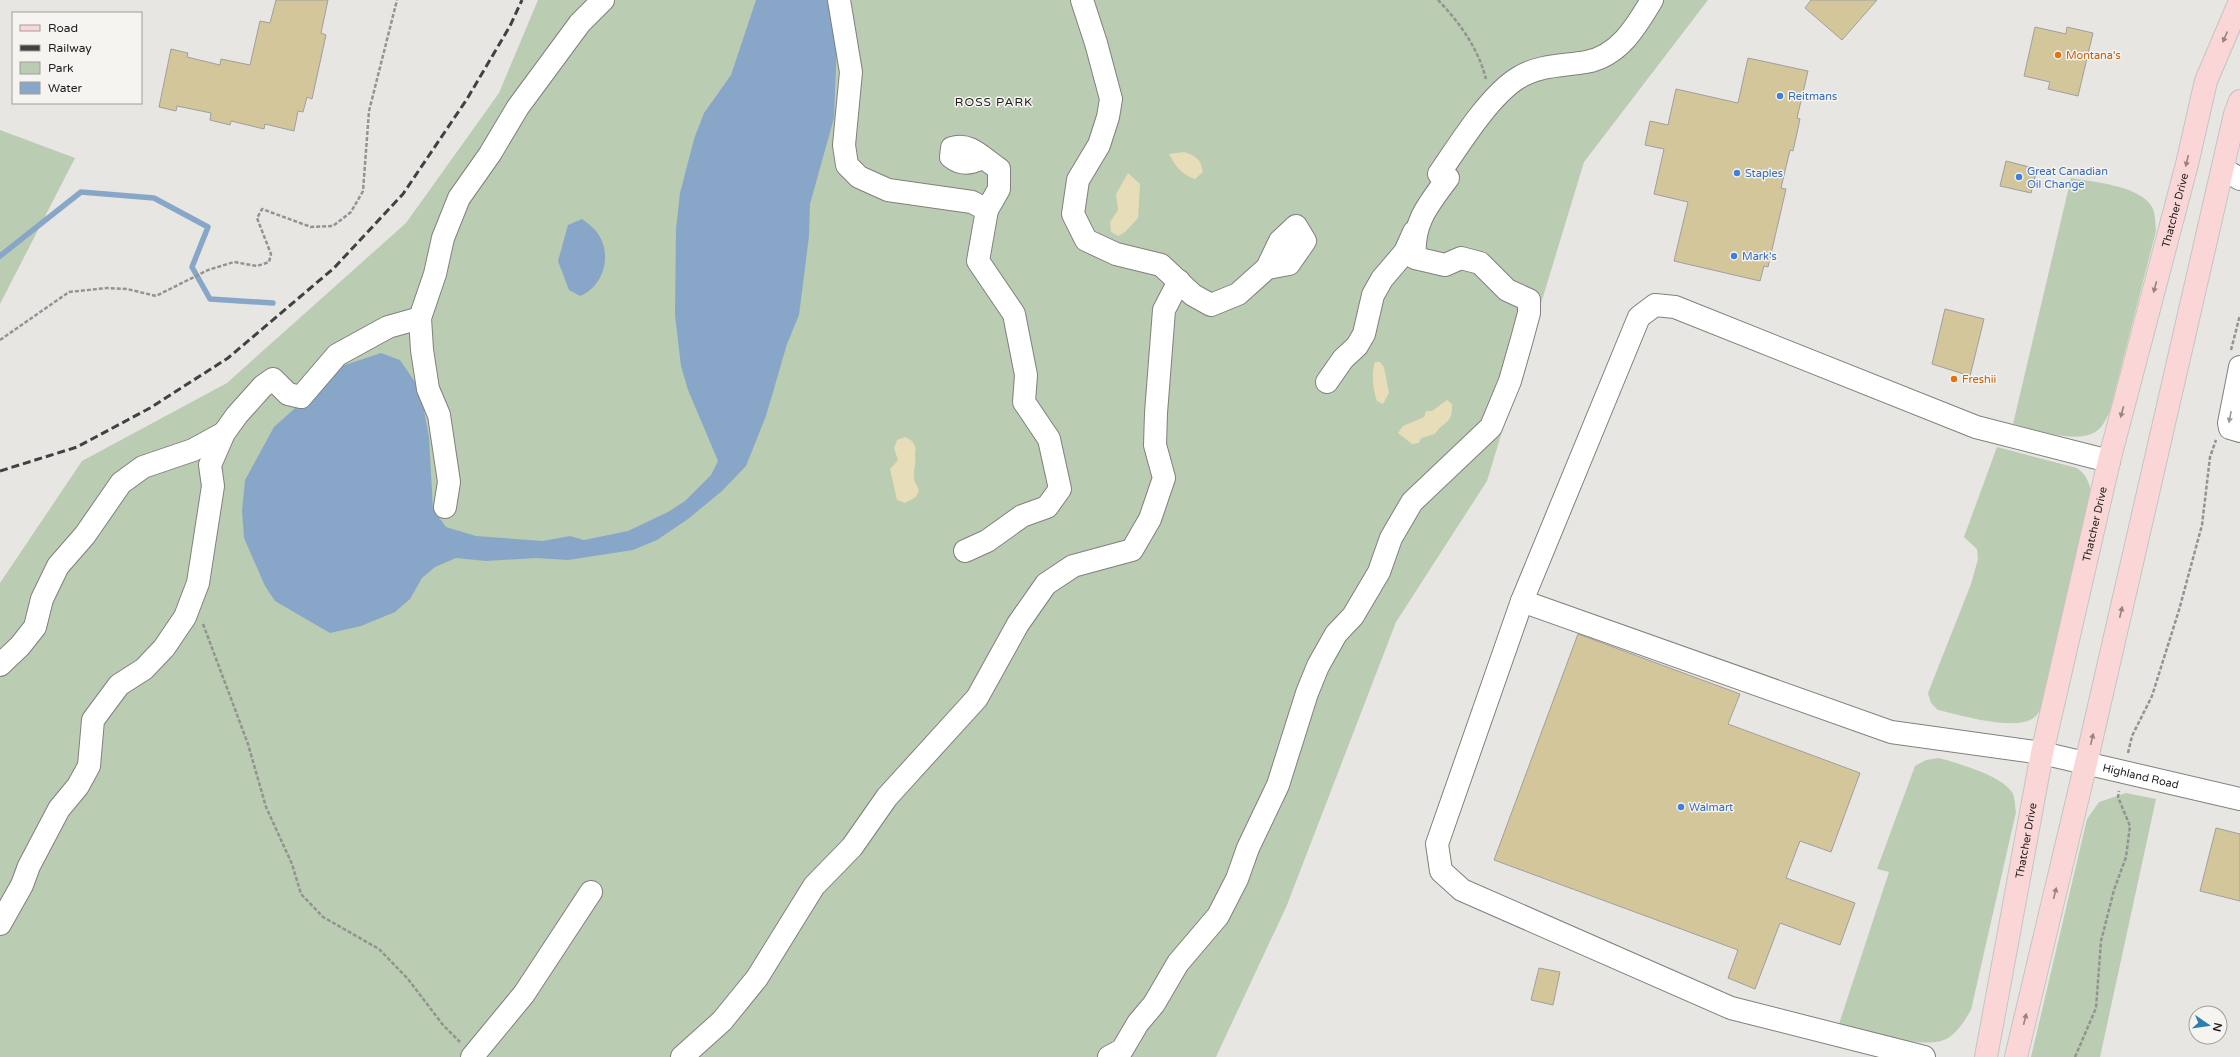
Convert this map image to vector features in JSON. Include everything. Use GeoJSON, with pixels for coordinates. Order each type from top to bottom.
{"type":"FeatureCollection","features":[{"type":"Feature","properties":{"kind":"main road","name":"Thatcher Drive"},"geometry":{"type":"LineString","coordinates":[[1986,1057],[2042,754],[2110,461],[2187,164],[2206,81],[2240,1]]}},
{"type":"Feature","properties":{"kind":"main road"},"geometry":{"type":"LineString","coordinates":[[2016,1057],[2086,763],[2231,174],[2235,114],[2240,101]]}},
{"type":"Feature","properties":{"kind":"street"},"geometry":{"type":"LineString","coordinates":[[445,507],[449,482],[439,416],[428,388],[422,350],[420,318],[435,274],[443,238],[459,198],[490,154],[518,107],[580,23],[603,0]]}},
{"type":"Feature","properties":{"kind":"street"},"geometry":{"type":"LineString","coordinates":[[839,0],[851,72],[844,145],[847,165],[859,177],[888,190],[972,202],[987,210]]}},
{"type":"Feature","properties":{"kind":"street"},"geometry":{"type":"LineString","coordinates":[[1082,0],[1096,43],[1111,99],[1108,117],[1099,145],[1078,180],[1073,214],[1086,240],[1116,254],[1161,265],[1193,295],[1211,305],[1238,294],[1267,268]]}},
{"type":"Feature","properties":{"kind":"street"},"geometry":{"type":"LineString","coordinates":[[1327,382],[1343,359],[1356,346],[1364,334],[1373,295],[1382,279],[1404,252],[1416,226],[1448,178],[1439,174],[1491,104],[1518,78],[1539,68],[1587,62],[1614,50],[1633,32],[1652,0]]}},
{"type":"Feature","properties":{"kind":"street"},"geometry":{"type":"LineString","coordinates":[[965,551],[987,542],[1022,516],[1047,507],[1060,489],[1049,439],[1024,402],[1026,375],[1014,314],[978,261],[987,210],[999,189],[999,169],[982,158]]}},
{"type":"Feature","properties":{"kind":"street"},"geometry":{"type":"LineString","coordinates":[[1110,1057],[1122,1050],[1138,1023],[1154,1004],[1178,963],[1218,916],[1237,879],[1248,848],[1278,785],[1307,693],[1318,666],[1336,634],[1353,616],[1379,572],[1391,538],[1412,502],[1491,427],[1510,381],[1529,313],[1529,300],[1507,290],[1480,263],[1461,258],[1445,265],[1416,258],[1414,245],[1416,226]]}},
{"type":"Feature","properties":{"kind":"street"},"geometry":{"type":"LineString","coordinates":[[682,1057],[727,1015],[757,978],[814,886],[852,847],[887,797],[977,698],[1018,624],[1046,584],[1073,566],[1132,550],[1150,519],[1164,478],[1155,445],[1156,413],[1164,310],[1179,281]]}},
{"type":"Feature","properties":{"kind":"street"},"geometry":{"type":"LineString","coordinates":[[1924,1057],[1731,1008],[1462,890],[1441,871],[1437,844],[1522,601],[1639,317],[1655,305],[1675,306],[1976,427],[2110,461]]}},
{"type":"Feature","properties":{"kind":"street"},"geometry":{"type":"LineString","coordinates":[[0,924],[59,809],[78,786],[89,766],[93,720],[118,685],[144,669],[164,648],[185,617],[198,583],[213,486],[210,465],[224,433],[249,400],[273,379],[288,394],[301,397],[337,355],[388,327],[420,318]]}},
{"type":"Feature","properties":{"kind":"street"},"geometry":{"type":"LineString","coordinates":[[388,327],[422,350]]}},
{"type":"Feature","properties":{"kind":"street"},"geometry":{"type":"LineString","coordinates":[[2235,360],[2228,423],[2230,428],[2240,432]]}},
{"type":"Feature","properties":{"kind":"street"},"geometry":{"type":"LineString","coordinates":[[0,665],[20,646],[35,627],[42,599],[58,566],[85,535],[121,483],[143,467],[192,450],[224,433]]}},
{"type":"Feature","properties":{"kind":"street","name":"Highland Road"},"geometry":{"type":"LineString","coordinates":[[1522,601],[1891,732],[2042,754],[2123,771],[2240,799]]}},
{"type":"Feature","properties":{"kind":"street"},"geometry":{"type":"LineString","coordinates":[[468,1051],[524,994],[591,892]]}},
{"type":"Feature","properties":{"kind":"path"},"geometry":{"type":"LineString","coordinates":[[0,340],[69,292],[107,288],[127,289],[156,296],[175,288],[208,270],[234,262],[257,266],[269,262],[271,254],[257,218],[262,209],[273,211],[311,227],[333,226],[351,212],[363,191],[369,111],[397,0]]}},
{"type":"Feature","properties":{"kind":"path"},"geometry":{"type":"LineString","coordinates":[[1438,0],[1454,16],[1480,59],[1491,104]]}},
{"type":"Feature","properties":{"kind":"path"},"geometry":{"type":"LineString","coordinates":[[2235,360],[2240,315]]}},
{"type":"Feature","properties":{"kind":"path"},"geometry":{"type":"LineString","coordinates":[[2075,1057],[2096,1008],[2101,941],[2114,890],[2126,857],[2130,826],[2118,797],[2123,771],[2132,736],[2152,696],[2179,610],[2202,525],[2210,457],[2218,434]]}},
{"type":"Feature","properties":{"kind":"path"},"geometry":{"type":"LineString","coordinates":[[192,598],[248,744],[266,807],[292,864],[301,894],[323,917],[379,949],[408,979],[443,1024],[468,1051]]}},
{"type":"Feature","properties":{"kind":"green space"},"geometry":{"type":"Polygon","coordinates":[[[538,0],[1708,0],[1584,162],[1487,481],[1396,622],[1287,905],[1216,1057],[0,1057],[0,583],[82,461],[227,383],[406,223],[499,93],[538,0]]]}},
{"type":"Feature","properties":{"kind":"green space"},"geometry":{"type":"Polygon","coordinates":[[[0,130],[75,158],[0,304],[0,130]]]}},
{"type":"Feature","properties":{"kind":"green space"},"geometry":{"type":"Polygon","coordinates":[[[2071,178],[2113,185],[2134,192],[2152,207],[2155,217],[2156,231],[2109,414],[2102,426],[2093,433],[2071,437],[2046,433],[2013,424],[2071,178]]]}},
{"type":"Feature","properties":{"kind":"green space"},"geometry":{"type":"Polygon","coordinates":[[[1997,447],[2077,468],[2084,474],[2088,481],[2092,498],[2044,699],[2036,716],[2028,721],[2017,723],[2003,723],[1974,719],[1938,710],[1931,703],[1928,693],[1971,584],[1978,559],[1977,549],[1964,537],[1997,447]]]}},
{"type":"Feature","properties":{"kind":"green space"},"geometry":{"type":"Polygon","coordinates":[[[1939,758],[1979,771],[2000,781],[2008,787],[2013,794],[2016,812],[1971,1010],[1964,1022],[1948,1038],[1938,1042],[1925,1043],[1879,1035],[1839,1024],[1889,872],[1877,869],[1915,766],[1926,760],[1939,758]]]}},
{"type":"Feature","properties":{"kind":"green space"},"geometry":{"type":"Polygon","coordinates":[[[2126,793],[2156,799],[2100,1057],[2031,1057],[2087,819],[2099,802],[2126,793]]]}},
{"type":"Feature","properties":{"kind":"sand"},"geometry":{"type":"Polygon","coordinates":[[[1184,152],[1195,157],[1201,164],[1203,172],[1195,179],[1179,170],[1169,154],[1184,152]]]}},
{"type":"Feature","properties":{"kind":"sand"},"geometry":{"type":"Polygon","coordinates":[[[1128,173],[1140,184],[1138,218],[1125,232],[1118,236],[1111,232],[1110,222],[1118,210],[1116,194],[1128,173]]]}},
{"type":"Feature","properties":{"kind":"sand"},"geometry":{"type":"Polygon","coordinates":[[[1375,362],[1380,362],[1384,367],[1389,393],[1383,404],[1377,401],[1374,392],[1373,377],[1375,362]]]}},
{"type":"Feature","properties":{"kind":"sand"},"geometry":{"type":"Polygon","coordinates":[[[1447,400],[1452,404],[1451,416],[1435,434],[1421,438],[1419,443],[1412,444],[1398,433],[1403,426],[1424,417],[1426,411],[1432,411],[1447,400]]]}},
{"type":"Feature","properties":{"kind":"sand"},"geometry":{"type":"Polygon","coordinates":[[[905,437],[912,441],[916,448],[914,475],[919,490],[916,497],[905,503],[897,500],[890,469],[898,460],[894,448],[897,440],[905,437]]]}},
{"type":"Feature","properties":{"kind":"water"},"geometry":{"type":"Polygon","coordinates":[[[756,0],[829,0],[837,42],[834,118],[810,204],[809,236],[799,315],[787,344],[766,416],[746,466],[722,491],[688,519],[657,540],[633,550],[568,560],[536,558],[486,561],[456,558],[435,567],[422,578],[410,599],[395,612],[361,626],[330,633],[275,601],[265,586],[244,538],[242,511],[245,480],[274,427],[342,366],[381,353],[400,360],[415,382],[423,405],[429,437],[433,509],[446,527],[476,536],[543,541],[570,536],[584,540],[628,531],[668,512],[685,501],[711,475],[718,461],[688,390],[681,366],[675,315],[676,229],[680,193],[694,139],[704,113],[731,75],[756,0]]]}},
{"type":"Feature","properties":{"kind":"water"},"geometry":{"type":"Polygon","coordinates":[[[582,219],[593,228],[601,239],[604,247],[605,264],[599,280],[588,292],[580,296],[569,290],[558,261],[568,225],[582,219]]]}},
{"type":"Feature","properties":{"kind":"building"},"geometry":{"type":"Polygon","coordinates":[[[276,0],[328,0],[321,33],[326,35],[312,99],[307,97],[303,112],[298,111],[294,131],[265,124],[264,129],[231,121],[230,125],[210,120],[211,113],[177,106],[176,111],[159,107],[171,49],[188,53],[187,57],[220,65],[221,59],[250,65],[260,21],[270,23],[276,0]]]}},
{"type":"Feature","properties":{"kind":"building"},"geometry":{"type":"Polygon","coordinates":[[[1811,0],[1877,0],[1842,40],[1805,8],[1811,0]]]}},
{"type":"Feature","properties":{"kind":"building","name":"Montana's"},"geometry":{"type":"Polygon","coordinates":[[[2035,27],[2066,34],[2067,27],[2093,33],[2078,96],[2048,89],[2050,82],[2024,76],[2035,27]]]}},
{"type":"Feature","properties":{"kind":"building"},"geometry":{"type":"Polygon","coordinates":[[[1748,58],[1808,71],[1797,118],[1800,119],[1793,151],[1790,150],[1781,188],[1786,189],[1768,267],[1764,266],[1760,281],[1674,261],[1688,202],[1654,194],[1664,149],[1645,145],[1650,121],[1668,125],[1676,89],[1738,103],[1748,58]]]}},
{"type":"Feature","properties":{"kind":"building","name":"Great Canadian Oil Change"},"geometry":{"type":"Polygon","coordinates":[[[2006,161],[2037,169],[2031,193],[2000,186],[2006,161]]]}},
{"type":"Feature","properties":{"kind":"building"},"geometry":{"type":"Polygon","coordinates":[[[1945,309],[1984,319],[1970,376],[1932,364],[1945,309]]]}},
{"type":"Feature","properties":{"kind":"building","name":"Walmart"},"geometry":{"type":"Polygon","coordinates":[[[1578,634],[1740,694],[1728,724],[1860,773],[1831,852],[1800,841],[1786,878],[1855,903],[1840,945],[1780,923],[1755,989],[1728,978],[1738,950],[1494,860],[1578,634]]]}},
{"type":"Feature","properties":{"kind":"building"},"geometry":{"type":"Polygon","coordinates":[[[2216,828],[2240,834],[2240,901],[2200,891],[2216,828]]]}},
{"type":"Feature","properties":{"kind":"building"},"geometry":{"type":"Polygon","coordinates":[[[1539,968],[1560,972],[1553,1005],[1531,1000],[1539,968]]]}},
{"type":"Feature","properties":{"kind":"waterway"},"geometry":{"type":"LineString","coordinates":[[0,256],[81,192],[154,198],[208,227],[192,267],[210,299],[273,303]]}},
{"type":"Feature","properties":{"kind":"railway"},"geometry":{"type":"LineString","coordinates":[[0,471],[77,447],[150,408],[228,358],[334,268],[403,194],[467,99],[510,26],[522,0]]}},
{"type":"Feature","properties":{"kind":"place","name":"Montana's"},"geometry":{"type":"Point","coordinates":[2058,55]}},
{"type":"Feature","properties":{"kind":"place","name":"Reitmans"},"geometry":{"type":"Point","coordinates":[1780,96]}},
{"type":"Feature","properties":{"kind":"place","name":"Staples"},"geometry":{"type":"Point","coordinates":[1737,173]}},
{"type":"Feature","properties":{"kind":"place","name":"Great Canadian Oil Change"},"geometry":{"type":"Point","coordinates":[2019,177]}},
{"type":"Feature","properties":{"kind":"place","name":"Mark's"},"geometry":{"type":"Point","coordinates":[1734,256]}},
{"type":"Feature","properties":{"kind":"place","name":"Freshii"},"geometry":{"type":"Point","coordinates":[1954,379]}},
{"type":"Feature","properties":{"kind":"place","name":"Walmart"},"geometry":{"type":"Point","coordinates":[1681,807]}},
{"type":"Feature","properties":{"kind":"district","name":"ROSS PARK"},"geometry":{"type":"Point","coordinates":[994,102]}}]}
